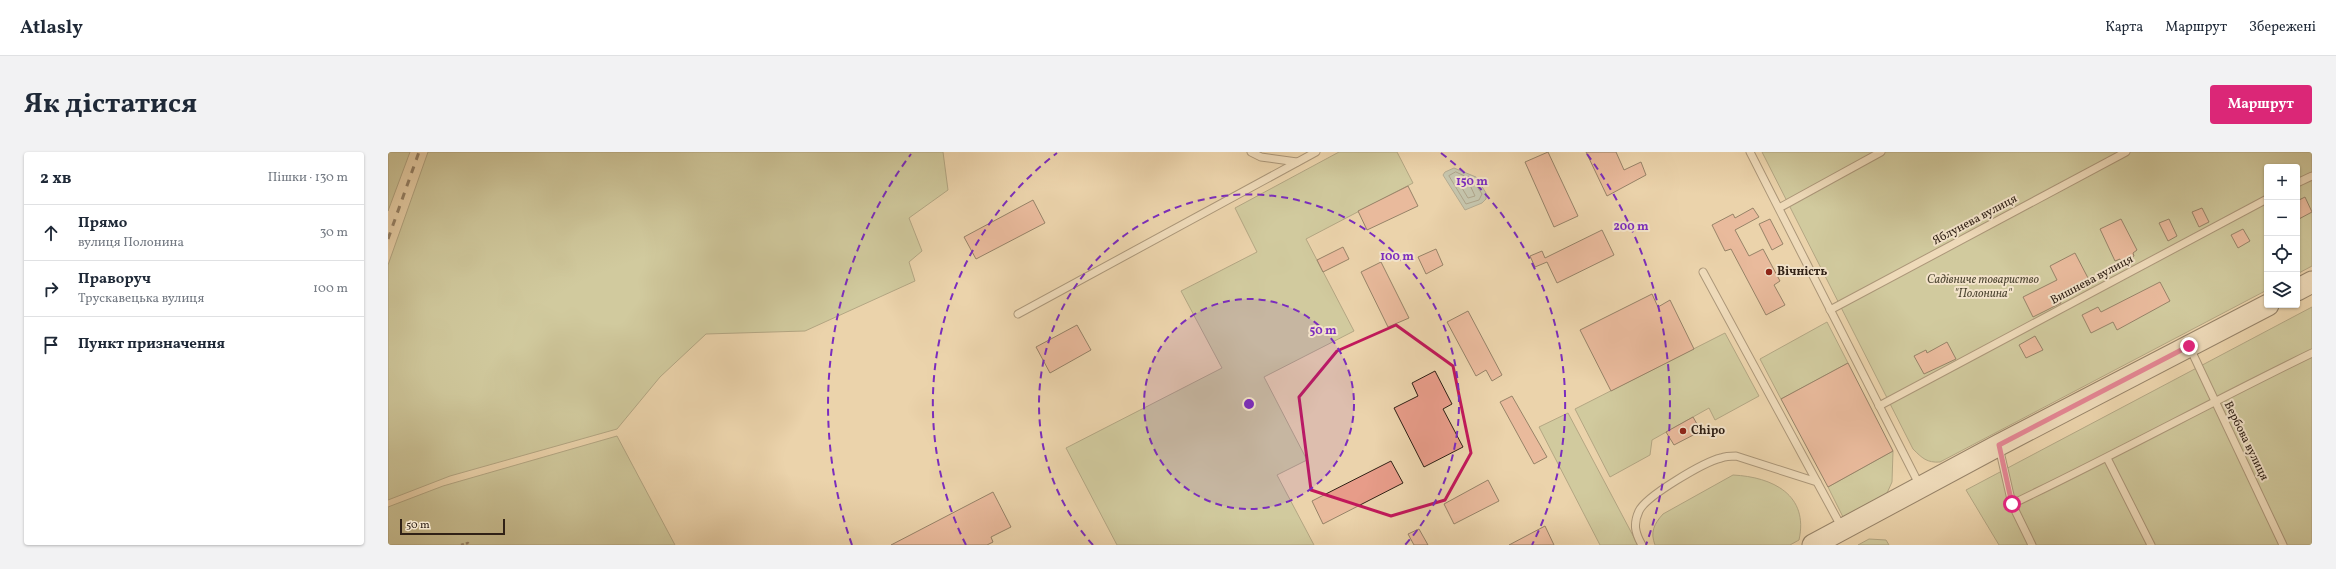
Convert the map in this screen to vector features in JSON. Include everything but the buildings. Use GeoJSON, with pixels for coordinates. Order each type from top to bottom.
{"type":"FeatureCollection","features":[{"type":"Feature","properties":{"kind":"street"},"geometry":{"type":"LineString","coordinates":[[2300,288],[2312,282]]}},
{"type":"Feature","properties":{"kind":"street"},"geometry":{"type":"LineString","coordinates":[[1813,545],[1999,445],[2264,307]]}},
{"type":"Feature","properties":{"kind":"lane"},"geometry":{"type":"LineString","coordinates":[[1251,152],[1261,157],[1297,162]]}},
{"type":"Feature","properties":{"kind":"lane"},"geometry":{"type":"LineString","coordinates":[[1018,314],[1316,152]]}},
{"type":"Feature","properties":{"kind":"lane"},"geometry":{"type":"LineString","coordinates":[[1750,152],[1882,405],[1921,488]]}},
{"type":"Feature","properties":{"kind":"lane"},"geometry":{"type":"LineString","coordinates":[[1780,207],[1881,152]]}},
{"type":"Feature","properties":{"kind":"lane","name":"Яблунева вулиця"},"geometry":{"type":"LineString","coordinates":[[1833,309],[2126,152]]}},
{"type":"Feature","properties":{"kind":"lane"},"geometry":{"type":"LineString","coordinates":[[2300,182],[2312,176]]}},
{"type":"Feature","properties":{"kind":"lane","name":"Вишнева вулиця"},"geometry":{"type":"LineString","coordinates":[[1882,405],[2264,202]]}},
{"type":"Feature","properties":{"kind":"lane"},"geometry":{"type":"LineString","coordinates":[[1703,272],[1842,530]]}},
{"type":"Feature","properties":{"kind":"lane","name":"Вербова вулиця"},"geometry":{"type":"LineString","coordinates":[[2189,346],[2284,545]]}},
{"type":"Feature","properties":{"kind":"lane"},"geometry":{"type":"LineString","coordinates":[[2012,504],[2107,458],[2215,401],[2312,353]]}},
{"type":"Feature","properties":{"kind":"lane"},"geometry":{"type":"LineString","coordinates":[[1999,445],[2012,504],[2032,545]]}},
{"type":"Feature","properties":{"kind":"lane"},"geometry":{"type":"LineString","coordinates":[[1642,545],[1634,531],[1636,519],[1644,502],[1720,458],[1736,456],[1817,482]]}},
{"type":"Feature","properties":{"kind":"lane"},"geometry":{"type":"LineString","coordinates":[[2107,458],[2151,545]]}},
{"type":"Feature","properties":{"kind":"path"},"geometry":{"type":"LineString","coordinates":[[461,545],[468,543],[469,545]]}},
{"type":"Feature","properties":{"kind":"highlighted area"},"geometry":{"type":"Polygon","coordinates":[[[1396,325],[1453,366],[1471,453],[1445,500],[1391,516],[1311,490],[1299,397],[1337,351],[1396,325]]]}},
{"type":"Feature","properties":{"kind":"green space"},"geometry":{"type":"Polygon","coordinates":[[[388,152],[410,152],[388,211],[388,152]]]}},
{"type":"Feature","properties":{"kind":"green space"},"geometry":{"type":"Polygon","coordinates":[[[428,152],[943,152],[948,190],[909,218],[922,251],[909,262],[915,281],[805,331],[706,334],[660,377],[617,429],[450,476],[388,500],[388,265],[428,152]]]}},
{"type":"Feature","properties":{"kind":"green space"},"geometry":{"type":"Polygon","coordinates":[[[1339,152],[1397,152],[1413,183],[1306,239],[1354,331],[1264,377],[1307,460],[1277,475],[1314,545],[1117,545],[1066,448],[1222,368],[1181,291],[1257,252],[1235,208],[1339,152]]]}},
{"type":"Feature","properties":{"kind":"green space","name":"Садівниче товариство \"Полонина\""},"geometry":{"type":"Polygon","coordinates":[[[1762,152],[2312,152],[2312,266],[2300,272],[2300,164],[2264,164],[2264,292],[1940,462],[1928,461],[1913,449],[1762,152]]]}},
{"type":"Feature","properties":{"kind":"green space"},"geometry":{"type":"Polygon","coordinates":[[[2312,307],[2312,545],[1999,545],[1966,490],[2312,307]]]}},
{"type":"Feature","properties":{"kind":"green space"},"geometry":{"type":"Polygon","coordinates":[[[1827,322],[1848,363],[1781,399],[1760,359],[1827,322]]]}},
{"type":"Feature","properties":{"kind":"green space"},"geometry":{"type":"Polygon","coordinates":[[[1725,333],[1759,396],[1715,420],[1709,408],[1652,440],[1650,455],[1610,477],[1575,409],[1725,333]]]}},
{"type":"Feature","properties":{"kind":"green space"},"geometry":{"type":"Polygon","coordinates":[[[1568,413],[1638,545],[1600,545],[1539,427],[1568,413]]]}},
{"type":"Feature","properties":{"kind":"green space"},"geometry":{"type":"Polygon","coordinates":[[[617,436],[675,545],[388,545],[388,507],[443,486],[617,436]]]}},
{"type":"Feature","properties":{"kind":"green space"},"geometry":{"type":"Polygon","coordinates":[[[1893,451],[1892,482],[1887,493],[1843,517],[1828,487],[1893,451]]]}},
{"type":"Feature","properties":{"kind":"green space"},"geometry":{"type":"Polygon","coordinates":[[[1733,475],[1762,480],[1785,491],[1793,500],[1799,511],[1801,524],[1799,540],[1790,545],[1655,545],[1653,536],[1654,528],[1657,521],[1663,514],[1733,475]]]}},
{"type":"Feature","properties":{"kind":"green space"},"geometry":{"type":"Polygon","coordinates":[[[1869,539],[1886,540],[1889,545],[1858,545],[1869,539]]]}},
{"type":"Feature","properties":{"kind":"water"},"geometry":{"type":"Polygon","coordinates":[[[1454,168],[1476,177],[1486,193],[1486,199],[1482,203],[1465,210],[1443,175],[1445,172],[1454,168]]]}},
{"type":"Feature","properties":{"kind":"railway"},"geometry":{"type":"LineString","coordinates":[[388,239],[419,152]]}},
{"type":"Feature","properties":{"kind":"place","name":"Вічність"},"geometry":{"type":"Point","coordinates":[1769,272]}},
{"type":"Feature","properties":{"kind":"place","name":"Chipo"},"geometry":{"type":"Point","coordinates":[1683,431]}},
{"type":"Feature","properties":{"kind":"route"},"geometry":{"type":"LineString","coordinates":[[2012,504],[1999,445],[2189,346]]}}]}
